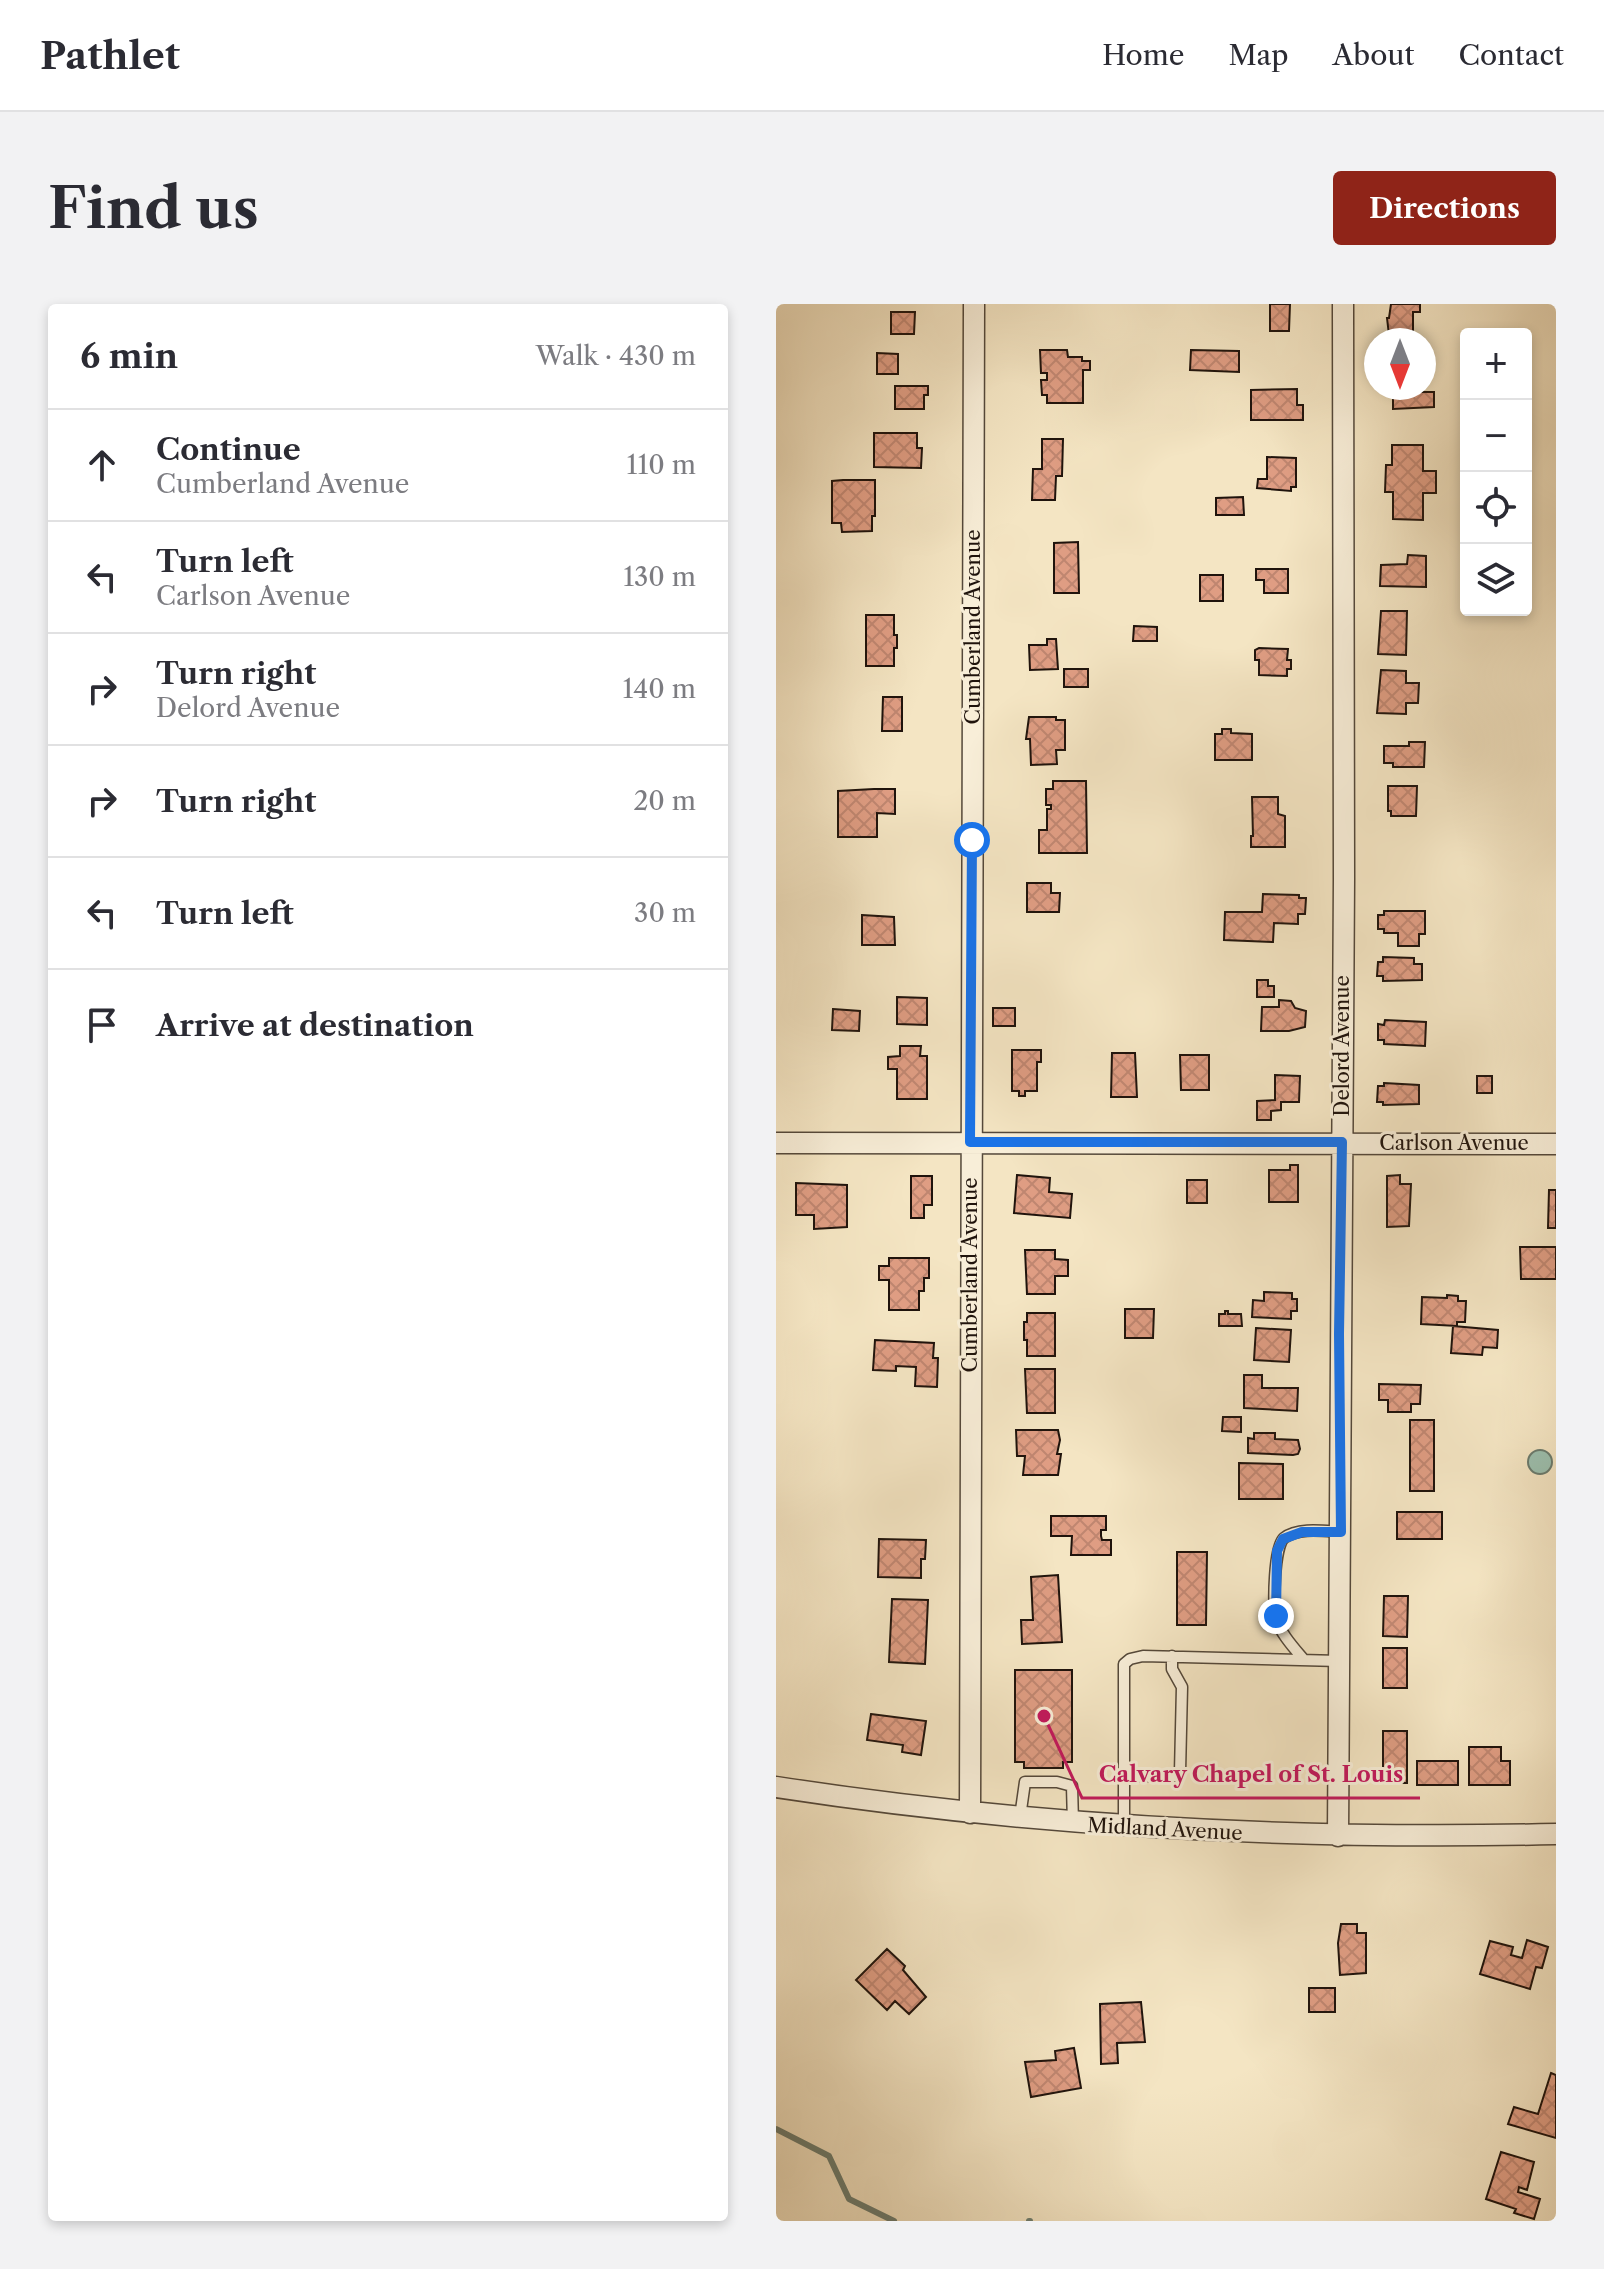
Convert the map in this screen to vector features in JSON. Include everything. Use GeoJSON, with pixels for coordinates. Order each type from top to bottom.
{"type":"FeatureCollection","features":[{"type":"Feature","properties":{"kind":"street","name":"Cumberland Avenue"},"geometry":{"type":"LineString","coordinates":[[970,1813],[974,304]]}},
{"type":"Feature","properties":{"kind":"street","name":"Delord Avenue"},"geometry":{"type":"LineString","coordinates":[[1338,1836],[1343,304]]}},
{"type":"Feature","properties":{"kind":"street","name":"Carlson Avenue"},"geometry":{"type":"LineString","coordinates":[[776,1143],[1556,1144]]}},
{"type":"Feature","properties":{"kind":"street","name":"Midland Avenue"},"geometry":{"type":"LineString","coordinates":[[776,1787],[970,1813],[1124,1827],[1338,1836],[1556,1834]]}},
{"type":"Feature","properties":{"kind":"lane"},"geometry":{"type":"LineString","coordinates":[[1304,1660],[1290,1644],[1276,1616],[1277,1551],[1283,1539],[1293,1533],[1341,1532]]}},
{"type":"Feature","properties":{"kind":"lane"},"geometry":{"type":"LineString","coordinates":[[1124,1776],[1176,1776],[1180,1772],[1182,1687],[1172,1669],[1172,1656]]}},
{"type":"Feature","properties":{"kind":"lane"},"geometry":{"type":"LineString","coordinates":[[1124,1827],[1124,1664],[1130,1659],[1172,1656],[1340,1661]]}},
{"type":"Feature","properties":{"kind":"lane"},"geometry":{"type":"LineString","coordinates":[[1020,1818],[1025,1782],[1057,1782],[1072,1786],[1073,1823]]}},
{"type":"Feature","properties":{"kind":"shaded area"},"geometry":{"type":"Polygon","coordinates":[[[1540,1450],[1551,1457],[1552,1462],[1545,1473],[1540,1474],[1529,1467],[1528,1462],[1535,1451],[1540,1450]]]}},
{"type":"Feature","properties":{"kind":"building"},"geometry":{"type":"Polygon","coordinates":[[[1270,304],[1290,304],[1289,331],[1270,331],[1270,304]]]}},
{"type":"Feature","properties":{"kind":"building"},"geometry":{"type":"Polygon","coordinates":[[[1391,304],[1420,304],[1420,312],[1413,312],[1413,328],[1388,328],[1391,304]]]}},
{"type":"Feature","properties":{"kind":"building"},"geometry":{"type":"Polygon","coordinates":[[[891,312],[915,312],[914,334],[891,334],[891,312]]]}},
{"type":"Feature","properties":{"kind":"building"},"geometry":{"type":"Polygon","coordinates":[[[1040,350],[1067,350],[1068,357],[1082,357],[1082,361],[1090,361],[1090,370],[1083,370],[1083,403],[1047,403],[1047,395],[1042,395],[1041,380],[1047,380],[1047,373],[1041,373],[1040,350]]]}},
{"type":"Feature","properties":{"kind":"building"},"geometry":{"type":"Polygon","coordinates":[[[1191,350],[1239,351],[1239,372],[1190,370],[1191,350]]]}},
{"type":"Feature","properties":{"kind":"building"},"geometry":{"type":"Polygon","coordinates":[[[877,353],[898,354],[898,374],[877,374],[877,353]]]}},
{"type":"Feature","properties":{"kind":"building"},"geometry":{"type":"Polygon","coordinates":[[[895,386],[928,386],[924,409],[895,409],[895,386]]]}},
{"type":"Feature","properties":{"kind":"building"},"geometry":{"type":"Polygon","coordinates":[[[1297,389],[1297,405],[1303,405],[1303,420],[1251,420],[1251,390],[1297,389]]]}},
{"type":"Feature","properties":{"kind":"building"},"geometry":{"type":"Polygon","coordinates":[[[1393,400],[1434,400],[1434,407],[1393,409],[1393,400]]]}},
{"type":"Feature","properties":{"kind":"building"},"geometry":{"type":"Polygon","coordinates":[[[874,433],[917,433],[917,448],[922,448],[921,468],[874,467],[874,433]]]}},
{"type":"Feature","properties":{"kind":"building"},"geometry":{"type":"Polygon","coordinates":[[[1042,439],[1063,439],[1062,476],[1056,476],[1055,500],[1032,500],[1033,469],[1042,469],[1042,439]]]}},
{"type":"Feature","properties":{"kind":"building"},"geometry":{"type":"Polygon","coordinates":[[[1392,445],[1423,445],[1423,471],[1436,471],[1436,493],[1423,493],[1423,520],[1393,519],[1393,492],[1385,492],[1386,465],[1392,465],[1392,445]]]}},
{"type":"Feature","properties":{"kind":"building"},"geometry":{"type":"Polygon","coordinates":[[[1267,457],[1296,458],[1296,487],[1291,487],[1291,491],[1257,488],[1258,479],[1267,479],[1267,457]]]}},
{"type":"Feature","properties":{"kind":"building"},"geometry":{"type":"Polygon","coordinates":[[[875,480],[872,531],[842,532],[841,523],[832,523],[832,481],[875,480]]]}},
{"type":"Feature","properties":{"kind":"building"},"geometry":{"type":"Polygon","coordinates":[[[1243,497],[1244,515],[1216,515],[1216,498],[1243,497]]]}},
{"type":"Feature","properties":{"kind":"building"},"geometry":{"type":"Polygon","coordinates":[[[1078,542],[1079,593],[1054,593],[1054,543],[1078,542]]]}},
{"type":"Feature","properties":{"kind":"building"},"geometry":{"type":"Polygon","coordinates":[[[1408,555],[1426,556],[1426,587],[1380,586],[1381,565],[1407,564],[1408,555]]]}},
{"type":"Feature","properties":{"kind":"building"},"geometry":{"type":"Polygon","coordinates":[[[1256,569],[1288,569],[1288,593],[1264,593],[1264,580],[1256,580],[1256,569]]]}},
{"type":"Feature","properties":{"kind":"building"},"geometry":{"type":"Polygon","coordinates":[[[1200,575],[1223,575],[1223,601],[1200,601],[1200,575]]]}},
{"type":"Feature","properties":{"kind":"building"},"geometry":{"type":"Polygon","coordinates":[[[1381,611],[1407,611],[1406,655],[1378,654],[1381,611]]]}},
{"type":"Feature","properties":{"kind":"building"},"geometry":{"type":"Polygon","coordinates":[[[866,615],[894,615],[897,648],[894,648],[894,666],[866,666],[866,615]]]}},
{"type":"Feature","properties":{"kind":"building"},"geometry":{"type":"Polygon","coordinates":[[[1134,626],[1157,627],[1157,641],[1133,641],[1134,626]]]}},
{"type":"Feature","properties":{"kind":"building"},"geometry":{"type":"Polygon","coordinates":[[[1047,639],[1056,639],[1058,669],[1030,670],[1029,645],[1047,645],[1047,639]]]}},
{"type":"Feature","properties":{"kind":"building"},"geometry":{"type":"Polygon","coordinates":[[[1288,649],[1287,660],[1291,660],[1291,669],[1287,669],[1287,676],[1259,675],[1255,650],[1288,649]]]}},
{"type":"Feature","properties":{"kind":"building"},"geometry":{"type":"Polygon","coordinates":[[[1064,669],[1088,669],[1088,687],[1064,687],[1064,669]]]}},
{"type":"Feature","properties":{"kind":"building"},"geometry":{"type":"Polygon","coordinates":[[[1381,670],[1406,671],[1406,683],[1419,683],[1418,703],[1406,703],[1406,714],[1377,713],[1381,670]]]}},
{"type":"Feature","properties":{"kind":"building"},"geometry":{"type":"Polygon","coordinates":[[[883,697],[902,697],[902,731],[882,731],[883,697]]]}},
{"type":"Feature","properties":{"kind":"building"},"geometry":{"type":"Polygon","coordinates":[[[1029,717],[1065,720],[1065,750],[1056,750],[1057,764],[1031,765],[1030,739],[1026,739],[1029,717]]]}},
{"type":"Feature","properties":{"kind":"building"},"geometry":{"type":"Polygon","coordinates":[[[1222,729],[1231,729],[1231,733],[1252,734],[1252,760],[1215,760],[1215,734],[1222,734],[1222,729]]]}},
{"type":"Feature","properties":{"kind":"building"},"geometry":{"type":"Polygon","coordinates":[[[1409,742],[1425,742],[1424,767],[1393,767],[1393,763],[1384,763],[1384,746],[1409,746],[1409,742]]]}},
{"type":"Feature","properties":{"kind":"building"},"geometry":{"type":"Polygon","coordinates":[[[1053,781],[1086,781],[1087,853],[1039,853],[1039,830],[1047,830],[1047,809],[1051,809],[1051,805],[1046,805],[1046,789],[1053,789],[1053,781]]]}},
{"type":"Feature","properties":{"kind":"building"},"geometry":{"type":"Polygon","coordinates":[[[1388,786],[1417,786],[1416,816],[1391,816],[1391,811],[1388,811],[1388,786]]]}},
{"type":"Feature","properties":{"kind":"building"},"geometry":{"type":"Polygon","coordinates":[[[895,789],[895,814],[877,813],[877,837],[838,837],[838,791],[895,789]]]}},
{"type":"Feature","properties":{"kind":"building"},"geometry":{"type":"Polygon","coordinates":[[[1252,797],[1278,797],[1278,814],[1285,816],[1285,847],[1251,847],[1252,797]]]}},
{"type":"Feature","properties":{"kind":"building"},"geometry":{"type":"Polygon","coordinates":[[[1027,883],[1051,883],[1051,893],[1060,893],[1059,912],[1027,912],[1027,883]]]}},
{"type":"Feature","properties":{"kind":"building"},"geometry":{"type":"Polygon","coordinates":[[[1263,894],[1306,898],[1305,914],[1298,914],[1298,924],[1274,923],[1273,942],[1224,940],[1225,912],[1262,912],[1263,894]]]}},
{"type":"Feature","properties":{"kind":"building"},"geometry":{"type":"Polygon","coordinates":[[[1384,911],[1425,911],[1425,934],[1419,934],[1419,946],[1398,946],[1398,933],[1384,933],[1384,929],[1378,929],[1378,915],[1384,915],[1384,911]]]}},
{"type":"Feature","properties":{"kind":"building"},"geometry":{"type":"Polygon","coordinates":[[[862,915],[894,917],[895,945],[862,945],[862,915]]]}},
{"type":"Feature","properties":{"kind":"building"},"geometry":{"type":"Polygon","coordinates":[[[1383,957],[1414,958],[1414,964],[1422,964],[1422,980],[1383,981],[1383,976],[1377,976],[1378,962],[1383,962],[1383,957]]]}},
{"type":"Feature","properties":{"kind":"building"},"geometry":{"type":"Polygon","coordinates":[[[1257,980],[1268,980],[1268,986],[1274,986],[1274,997],[1257,997],[1257,980]]]}},
{"type":"Feature","properties":{"kind":"building"},"geometry":{"type":"Polygon","coordinates":[[[897,997],[927,998],[927,1025],[897,1024],[897,997]]]}},
{"type":"Feature","properties":{"kind":"building"},"geometry":{"type":"Polygon","coordinates":[[[1279,1000],[1291,1001],[1295,1008],[1306,1011],[1305,1027],[1289,1031],[1261,1031],[1262,1007],[1279,1007],[1279,1000]]]}},
{"type":"Feature","properties":{"kind":"building"},"geometry":{"type":"Polygon","coordinates":[[[993,1008],[1015,1008],[1015,1026],[993,1026],[993,1008]]]}},
{"type":"Feature","properties":{"kind":"building"},"geometry":{"type":"Polygon","coordinates":[[[833,1009],[860,1011],[859,1031],[832,1030],[833,1009]]]}},
{"type":"Feature","properties":{"kind":"building"},"geometry":{"type":"Polygon","coordinates":[[[1385,1020],[1426,1022],[1425,1046],[1384,1044],[1384,1040],[1378,1040],[1378,1024],[1384,1025],[1385,1020]]]}},
{"type":"Feature","properties":{"kind":"building"},"geometry":{"type":"Polygon","coordinates":[[[900,1046],[921,1046],[920,1056],[927,1056],[927,1099],[897,1099],[897,1069],[888,1069],[888,1057],[900,1056],[900,1046]]]}},
{"type":"Feature","properties":{"kind":"building"},"geometry":{"type":"Polygon","coordinates":[[[1012,1050],[1041,1050],[1041,1062],[1037,1062],[1037,1091],[1025,1091],[1025,1096],[1019,1096],[1019,1091],[1012,1091],[1012,1050]]]}},
{"type":"Feature","properties":{"kind":"building"},"geometry":{"type":"Polygon","coordinates":[[[1112,1053],[1135,1053],[1137,1097],[1111,1097],[1112,1053]]]}},
{"type":"Feature","properties":{"kind":"building"},"geometry":{"type":"Polygon","coordinates":[[[1180,1055],[1209,1055],[1209,1090],[1181,1090],[1180,1055]]]}},
{"type":"Feature","properties":{"kind":"building"},"geometry":{"type":"Polygon","coordinates":[[[1275,1075],[1300,1076],[1299,1102],[1281,1102],[1281,1110],[1271,1111],[1271,1120],[1257,1120],[1257,1101],[1275,1100],[1275,1075]]]}},
{"type":"Feature","properties":{"kind":"building"},"geometry":{"type":"Polygon","coordinates":[[[1477,1076],[1492,1076],[1492,1093],[1477,1093],[1477,1076]]]}},
{"type":"Feature","properties":{"kind":"building"},"geometry":{"type":"Polygon","coordinates":[[[1384,1083],[1419,1085],[1419,1104],[1383,1105],[1383,1102],[1377,1102],[1378,1086],[1384,1086],[1384,1083]]]}},
{"type":"Feature","properties":{"kind":"building"},"geometry":{"type":"Polygon","coordinates":[[[1290,1165],[1298,1165],[1298,1202],[1269,1202],[1269,1170],[1290,1170],[1290,1165]]]}},
{"type":"Feature","properties":{"kind":"building"},"geometry":{"type":"Polygon","coordinates":[[[1017,1175],[1050,1178],[1049,1192],[1072,1194],[1070,1218],[1014,1213],[1017,1175]]]}},
{"type":"Feature","properties":{"kind":"building"},"geometry":{"type":"Polygon","coordinates":[[[1400,1175],[1400,1184],[1411,1184],[1409,1226],[1387,1227],[1387,1176],[1400,1175]]]}},
{"type":"Feature","properties":{"kind":"building"},"geometry":{"type":"Polygon","coordinates":[[[911,1176],[932,1176],[932,1205],[924,1205],[924,1218],[911,1218],[911,1176]]]}},
{"type":"Feature","properties":{"kind":"building"},"geometry":{"type":"Polygon","coordinates":[[[1187,1180],[1207,1180],[1207,1203],[1187,1203],[1187,1180]]]}},
{"type":"Feature","properties":{"kind":"building"},"geometry":{"type":"Polygon","coordinates":[[[796,1183],[847,1185],[847,1227],[814,1229],[814,1215],[796,1215],[796,1183]]]}},
{"type":"Feature","properties":{"kind":"building"},"geometry":{"type":"Polygon","coordinates":[[[1549,1190],[1556,1190],[1556,1228],[1548,1228],[1549,1190]]]}},
{"type":"Feature","properties":{"kind":"building"},"geometry":{"type":"Polygon","coordinates":[[[1520,1247],[1556,1247],[1556,1279],[1521,1279],[1520,1247]]]}},
{"type":"Feature","properties":{"kind":"building"},"geometry":{"type":"Polygon","coordinates":[[[1025,1250],[1055,1250],[1055,1259],[1068,1260],[1068,1276],[1055,1276],[1055,1294],[1027,1294],[1025,1250]]]}},
{"type":"Feature","properties":{"kind":"building"},"geometry":{"type":"Polygon","coordinates":[[[889,1258],[929,1258],[929,1278],[924,1278],[924,1291],[919,1291],[919,1310],[889,1310],[889,1280],[879,1280],[879,1266],[889,1266],[889,1258]]]}},
{"type":"Feature","properties":{"kind":"building"},"geometry":{"type":"Polygon","coordinates":[[[1264,1292],[1292,1293],[1292,1299],[1297,1299],[1297,1311],[1291,1311],[1291,1319],[1252,1317],[1253,1300],[1264,1301],[1264,1292]]]}},
{"type":"Feature","properties":{"kind":"building"},"geometry":{"type":"Polygon","coordinates":[[[1447,1295],[1458,1296],[1458,1301],[1466,1301],[1465,1322],[1457,1322],[1457,1326],[1421,1324],[1422,1297],[1447,1298],[1447,1295]]]}},
{"type":"Feature","properties":{"kind":"building"},"geometry":{"type":"Polygon","coordinates":[[[1125,1309],[1154,1309],[1153,1338],[1125,1338],[1125,1309]]]}},
{"type":"Feature","properties":{"kind":"building"},"geometry":{"type":"Polygon","coordinates":[[[1225,1311],[1241,1314],[1242,1326],[1219,1326],[1219,1314],[1225,1314],[1225,1311]]]}},
{"type":"Feature","properties":{"kind":"building"},"geometry":{"type":"Polygon","coordinates":[[[1027,1313],[1055,1313],[1055,1356],[1027,1356],[1024,1322],[1027,1322],[1027,1313]]]}},
{"type":"Feature","properties":{"kind":"building"},"geometry":{"type":"Polygon","coordinates":[[[1453,1326],[1498,1330],[1497,1348],[1483,1347],[1482,1355],[1451,1353],[1453,1326]]]}},
{"type":"Feature","properties":{"kind":"building"},"geometry":{"type":"Polygon","coordinates":[[[1256,1328],[1291,1330],[1289,1362],[1254,1360],[1256,1328]]]}},
{"type":"Feature","properties":{"kind":"building"},"geometry":{"type":"Polygon","coordinates":[[[875,1340],[934,1343],[933,1358],[938,1358],[937,1387],[915,1386],[916,1367],[896,1366],[896,1371],[873,1370],[875,1340]]]}},
{"type":"Feature","properties":{"kind":"building"},"geometry":{"type":"Polygon","coordinates":[[[1025,1369],[1055,1369],[1055,1413],[1027,1413],[1025,1369]]]}},
{"type":"Feature","properties":{"kind":"building"},"geometry":{"type":"Polygon","coordinates":[[[1244,1375],[1262,1375],[1262,1388],[1298,1388],[1297,1411],[1244,1408],[1244,1375]]]}},
{"type":"Feature","properties":{"kind":"building"},"geometry":{"type":"Polygon","coordinates":[[[1379,1384],[1421,1385],[1420,1404],[1411,1404],[1411,1412],[1388,1412],[1388,1400],[1379,1400],[1379,1384]]]}},
{"type":"Feature","properties":{"kind":"building"},"geometry":{"type":"Polygon","coordinates":[[[1223,1417],[1241,1417],[1241,1432],[1222,1431],[1223,1417]]]}},
{"type":"Feature","properties":{"kind":"building"},"geometry":{"type":"Polygon","coordinates":[[[1410,1420],[1434,1420],[1434,1491],[1410,1491],[1410,1420]]]}},
{"type":"Feature","properties":{"kind":"building"},"geometry":{"type":"Polygon","coordinates":[[[1016,1430],[1058,1430],[1060,1440],[1057,1454],[1061,1454],[1058,1475],[1023,1475],[1025,1456],[1017,1456],[1016,1430]]]}},
{"type":"Feature","properties":{"kind":"building"},"geometry":{"type":"Polygon","coordinates":[[[1254,1433],[1275,1433],[1275,1439],[1298,1440],[1298,1454],[1248,1453],[1248,1438],[1254,1439],[1254,1433]]]}},
{"type":"Feature","properties":{"kind":"building"},"geometry":{"type":"Polygon","coordinates":[[[1239,1463],[1283,1464],[1283,1499],[1239,1499],[1239,1463]]]}},
{"type":"Feature","properties":{"kind":"building"},"geometry":{"type":"Polygon","coordinates":[[[1397,1512],[1442,1512],[1442,1539],[1397,1539],[1397,1512]]]}},
{"type":"Feature","properties":{"kind":"building"},"geometry":{"type":"Polygon","coordinates":[[[1051,1516],[1106,1516],[1106,1530],[1101,1530],[1101,1536],[1102,1540],[1111,1540],[1111,1555],[1071,1555],[1072,1536],[1051,1536],[1051,1516]]]}},
{"type":"Feature","properties":{"kind":"building"},"geometry":{"type":"Polygon","coordinates":[[[879,1539],[926,1540],[925,1559],[921,1559],[921,1578],[878,1577],[879,1539]]]}},
{"type":"Feature","properties":{"kind":"building"},"geometry":{"type":"Polygon","coordinates":[[[1177,1552],[1207,1552],[1206,1625],[1177,1625],[1177,1552]]]}},
{"type":"Feature","properties":{"kind":"building"},"geometry":{"type":"Polygon","coordinates":[[[1058,1575],[1062,1642],[1022,1644],[1021,1620],[1033,1620],[1031,1577],[1058,1575]]]}},
{"type":"Feature","properties":{"kind":"building"},"geometry":{"type":"Polygon","coordinates":[[[1384,1596],[1408,1596],[1407,1637],[1383,1636],[1384,1596]]]}},
{"type":"Feature","properties":{"kind":"building"},"geometry":{"type":"Polygon","coordinates":[[[892,1599],[928,1600],[925,1664],[889,1662],[892,1599]]]}},
{"type":"Feature","properties":{"kind":"building"},"geometry":{"type":"Polygon","coordinates":[[[1383,1648],[1407,1648],[1407,1688],[1383,1688],[1383,1648]]]}},
{"type":"Feature","properties":{"kind":"building"},"geometry":{"type":"Polygon","coordinates":[[[1015,1670],[1072,1670],[1072,1762],[1063,1762],[1063,1768],[1024,1768],[1024,1762],[1015,1762],[1015,1670]]]}},
{"type":"Feature","properties":{"kind":"building"},"geometry":{"type":"Polygon","coordinates":[[[871,1714],[926,1721],[921,1755],[902,1752],[903,1745],[867,1740],[871,1714]]]}},
{"type":"Feature","properties":{"kind":"building"},"geometry":{"type":"Polygon","coordinates":[[[1383,1731],[1407,1731],[1407,1783],[1383,1783],[1383,1731]]]}},
{"type":"Feature","properties":{"kind":"building"},"geometry":{"type":"Polygon","coordinates":[[[1469,1747],[1501,1747],[1501,1761],[1510,1761],[1510,1785],[1469,1785],[1469,1747]]]}},
{"type":"Feature","properties":{"kind":"building"},"geometry":{"type":"Polygon","coordinates":[[[1417,1761],[1458,1761],[1458,1785],[1417,1785],[1417,1761]]]}},
{"type":"Feature","properties":{"kind":"building"},"geometry":{"type":"Polygon","coordinates":[[[1341,1924],[1357,1924],[1357,1933],[1366,1933],[1366,1973],[1340,1975],[1338,1943],[1341,1924]]]}},
{"type":"Feature","properties":{"kind":"building"},"geometry":{"type":"Polygon","coordinates":[[[1527,1940],[1548,1947],[1542,1968],[1536,1967],[1530,1989],[1480,1974],[1490,1941],[1513,1947],[1511,1955],[1522,1958],[1527,1940]]]}},
{"type":"Feature","properties":{"kind":"building"},"geometry":{"type":"Polygon","coordinates":[[[887,1949],[905,1966],[903,1970],[926,1997],[909,2014],[895,2001],[887,2010],[856,1980],[887,1949]]]}},
{"type":"Feature","properties":{"kind":"building"},"geometry":{"type":"Polygon","coordinates":[[[1309,1988],[1335,1988],[1335,2012],[1309,2012],[1309,1988]]]}},
{"type":"Feature","properties":{"kind":"building"},"geometry":{"type":"Polygon","coordinates":[[[1141,2002],[1145,2042],[1117,2043],[1118,2063],[1101,2064],[1100,2004],[1141,2002]]]}},
{"type":"Feature","properties":{"kind":"building"},"geometry":{"type":"Polygon","coordinates":[[[1074,2048],[1081,2088],[1031,2097],[1025,2062],[1056,2060],[1055,2051],[1074,2048]]]}},
{"type":"Feature","properties":{"kind":"building"},"geometry":{"type":"Polygon","coordinates":[[[1551,2073],[1556,2075],[1556,2138],[1508,2124],[1514,2107],[1538,2114],[1551,2073]]]}},
{"type":"Feature","properties":{"kind":"building"},"geometry":{"type":"Polygon","coordinates":[[[1501,2152],[1534,2162],[1527,2190],[1519,2187],[1518,2192],[1540,2199],[1534,2219],[1486,2199],[1501,2152]]]}},
{"type":"Feature","properties":{"kind":"waterway"},"geometry":{"type":"LineString","coordinates":[[776,2129],[829,2156],[849,2199],[894,2221]]}},
{"type":"Feature","properties":{"kind":"place","name":"Calvary Chapel of St. Louis"},"geometry":{"type":"Point","coordinates":[1044,1716]}},
{"type":"Feature","properties":{"kind":"route"},"geometry":{"type":"LineString","coordinates":[[972,840],[970,1142],[1342,1142],[1339,1334],[1341,1532],[1293,1533],[1279,1544],[1276,1616]]}}]}
